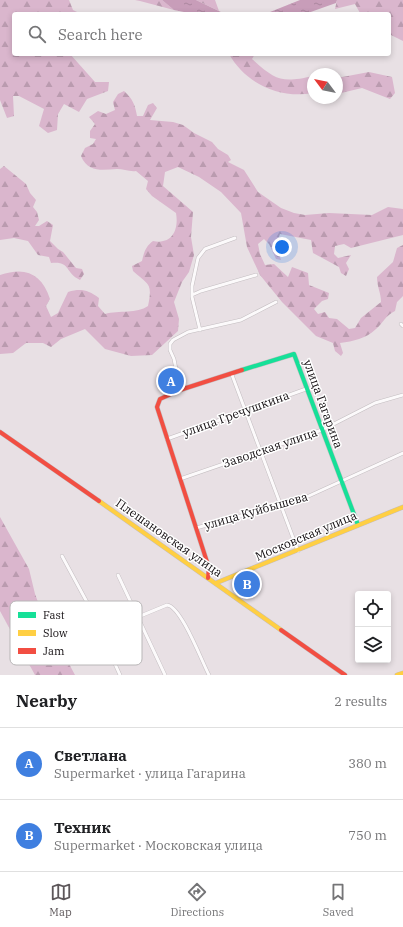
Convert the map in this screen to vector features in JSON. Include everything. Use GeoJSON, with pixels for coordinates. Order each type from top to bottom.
{"type":"FeatureCollection","features":[{"type":"Feature","properties":{"kind":"street"},"geometry":{"type":"LineString","coordinates":[[200,330],[192,296],[198,258],[206,249],[235,238]]}},
{"type":"Feature","properties":{"kind":"street"},"geometry":{"type":"LineString","coordinates":[[192,296],[201,291],[256,275]]}},
{"type":"Feature","properties":{"kind":"street"},"geometry":{"type":"LineString","coordinates":[[180,390],[174,359],[170,350],[170,344],[173,340],[188,332],[241,320],[276,302]]}},
{"type":"Feature","properties":{"kind":"street","name":"улица Гагарина"},"geometry":{"type":"LineString","coordinates":[[167,439],[157,407],[160,400],[180,390],[232,375],[294,354],[358,524]]}},
{"type":"Feature","properties":{"kind":"street"},"geometry":{"type":"LineString","coordinates":[[232,375],[298,551]]}},
{"type":"Feature","properties":{"kind":"street","name":"улица Гречушкина"},"geometry":{"type":"LineString","coordinates":[[167,439],[306,389]]}},
{"type":"Feature","properties":{"kind":"street","name":"Заводская улица"},"geometry":{"type":"LineString","coordinates":[[180,479],[322,430],[375,403],[403,395]]}},
{"type":"Feature","properties":{"kind":"street","name":"Плешановская улица"},"geometry":{"type":"LineString","coordinates":[[0,432],[346,675]]}},
{"type":"Feature","properties":{"kind":"street"},"geometry":{"type":"LineString","coordinates":[[167,439],[209,568],[208,578]]}},
{"type":"Feature","properties":{"kind":"street","name":"улица Куйбышева"},"geometry":{"type":"LineString","coordinates":[[196,528],[300,500],[403,453]]}},
{"type":"Feature","properties":{"kind":"street","name":"Московская улица"},"geometry":{"type":"LineString","coordinates":[[216,584],[298,551],[358,524],[403,507]]}},
{"type":"Feature","properties":{"kind":"street"},"geometry":{"type":"LineString","coordinates":[[62,556],[86,601]]}},
{"type":"Feature","properties":{"kind":"street"},"geometry":{"type":"LineString","coordinates":[[118,575],[130,601]]}},
{"type":"Feature","properties":{"kind":"street"},"geometry":{"type":"LineString","coordinates":[[142,615],[167,605],[174,608],[181,618],[209,675]]}},
{"type":"Feature","properties":{"kind":"street"},"geometry":{"type":"LineString","coordinates":[[142,626],[165,675]]}},
{"type":"Feature","properties":{"kind":"street"},"geometry":{"type":"LineString","coordinates":[[115,665],[120,675]]}},
{"type":"Feature","properties":{"kind":"street"},"geometry":{"type":"LineString","coordinates":[[397,675],[403,672]]}},
{"type":"Feature","properties":{"kind":"green space"},"geometry":{"type":"Polygon","coordinates":[[[0,0],[69,0],[73,10],[77,12],[12,12],[12,56],[72,56],[95,82],[109,82],[108,91],[87,99],[79,112],[64,104],[58,114],[57,130],[48,133],[39,126],[44,109],[19,96],[13,96],[14,116],[7,118],[0,100],[0,0]]]}},
{"type":"Feature","properties":{"kind":"green space"},"geometry":{"type":"Polygon","coordinates":[[[135,0],[162,0],[174,10],[140,1],[135,0]]]}},
{"type":"Feature","properties":{"kind":"green space"},"geometry":{"type":"Polygon","coordinates":[[[196,0],[215,0],[219,11],[196,0]]]}},
{"type":"Feature","properties":{"kind":"green space"},"geometry":{"type":"Polygon","coordinates":[[[337,0],[403,0],[403,41],[391,35],[391,12],[359,12],[355,4],[335,9],[337,0]]]}},
{"type":"Feature","properties":{"kind":"green space"},"geometry":{"type":"Polygon","coordinates":[[[230,56],[254,56],[252,59],[267,72],[280,78],[294,79],[307,77],[307,94],[288,94],[276,91],[254,81],[236,65],[230,56]]]}},
{"type":"Feature","properties":{"kind":"green space"},"geometry":{"type":"Polygon","coordinates":[[[369,72],[392,77],[395,93],[390,99],[362,88],[343,93],[343,77],[369,72]]]}},
{"type":"Feature","properties":{"kind":"green space"},"geometry":{"type":"Polygon","coordinates":[[[124,91],[133,102],[137,116],[143,116],[148,105],[153,103],[157,108],[150,120],[173,122],[183,125],[194,133],[212,142],[218,149],[228,155],[231,160],[228,162],[244,170],[258,192],[281,208],[305,215],[329,213],[372,215],[388,207],[403,209],[403,235],[351,248],[344,244],[335,246],[334,254],[338,258],[351,255],[346,263],[349,269],[346,276],[341,273],[339,267],[313,253],[311,240],[280,234],[276,245],[281,260],[276,259],[269,244],[264,239],[258,244],[260,254],[265,265],[274,264],[288,277],[292,267],[308,273],[309,285],[329,293],[328,299],[322,301],[314,309],[318,314],[325,312],[329,318],[337,319],[349,329],[355,328],[361,318],[381,302],[377,277],[393,262],[397,248],[403,245],[403,296],[397,302],[395,311],[368,335],[355,340],[340,343],[343,353],[341,356],[335,351],[333,343],[316,336],[282,302],[260,275],[247,247],[241,213],[221,192],[199,177],[178,167],[165,172],[163,186],[193,212],[191,237],[194,255],[189,272],[182,282],[174,302],[179,319],[178,331],[152,355],[131,356],[105,349],[85,329],[61,339],[51,347],[43,343],[26,343],[13,353],[0,354],[0,275],[9,272],[25,272],[38,278],[47,290],[50,299],[46,306],[51,317],[58,313],[68,292],[77,290],[91,293],[99,298],[98,306],[105,314],[139,310],[148,306],[150,292],[148,285],[133,271],[132,266],[142,261],[146,250],[153,241],[165,241],[173,235],[177,219],[176,213],[152,196],[146,189],[148,181],[136,171],[92,168],[81,156],[85,148],[93,144],[96,139],[90,138],[90,131],[95,124],[89,117],[98,111],[106,114],[115,110],[113,102],[118,94],[124,91]]]}},
{"type":"Feature","properties":{"kind":"green space"},"geometry":{"type":"Polygon","coordinates":[[[4,166],[26,184],[30,193],[36,200],[33,207],[37,212],[39,220],[35,226],[39,226],[47,221],[53,225],[50,241],[63,252],[76,268],[82,269],[84,274],[80,280],[72,274],[65,265],[51,263],[49,257],[38,255],[28,241],[14,238],[0,240],[0,169],[4,166]]]}},
{"type":"Feature","properties":{"kind":"green space"},"geometry":{"type":"Polygon","coordinates":[[[0,517],[29,569],[38,601],[10,601],[10,629],[0,611],[0,517]]]}},
{"type":"Feature","properties":{"kind":"green space"},"geometry":{"type":"Polygon","coordinates":[[[30,665],[70,665],[75,675],[35,675],[30,665]]]}},
{"type":"Feature","properties":{"kind":"water"},"geometry":{"type":"Polygon","coordinates":[[[162,0],[196,0],[221,12],[184,12],[174,10],[162,0]]]}},
{"type":"Feature","properties":{"kind":"water"},"geometry":{"type":"Polygon","coordinates":[[[300,0],[337,0],[336,3],[311,12],[270,12],[300,0]]]}},
{"type":"Feature","properties":{"kind":"traffic: fast"},"geometry":{"type":"LineString","coordinates":[[242,370],[294,354],[358,525]]}},
{"type":"Feature","properties":{"kind":"traffic: slow"},"geometry":{"type":"LineString","coordinates":[[99,501],[281,630]]}},
{"type":"Feature","properties":{"kind":"traffic: slow"},"geometry":{"type":"LineString","coordinates":[[216,583],[403,507]]}},
{"type":"Feature","properties":{"kind":"traffic: slow"},"geometry":{"type":"LineString","coordinates":[[397,675],[403,673]]}},
{"type":"Feature","properties":{"kind":"traffic: jam"},"geometry":{"type":"LineString","coordinates":[[208,578],[209,568],[157,407],[160,399],[180,390],[242,370]]}},
{"type":"Feature","properties":{"kind":"traffic: jam"},"geometry":{"type":"LineString","coordinates":[[0,432],[99,501]]}},
{"type":"Feature","properties":{"kind":"traffic: jam"},"geometry":{"type":"LineString","coordinates":[[281,630],[345,675]]}},
{"type":"Feature","properties":{"kind":"place","name":"Светлана"},"geometry":{"type":"Point","coordinates":[171,381]}},
{"type":"Feature","properties":{"kind":"place","name":"Техник"},"geometry":{"type":"Point","coordinates":[247,584]}}]}
